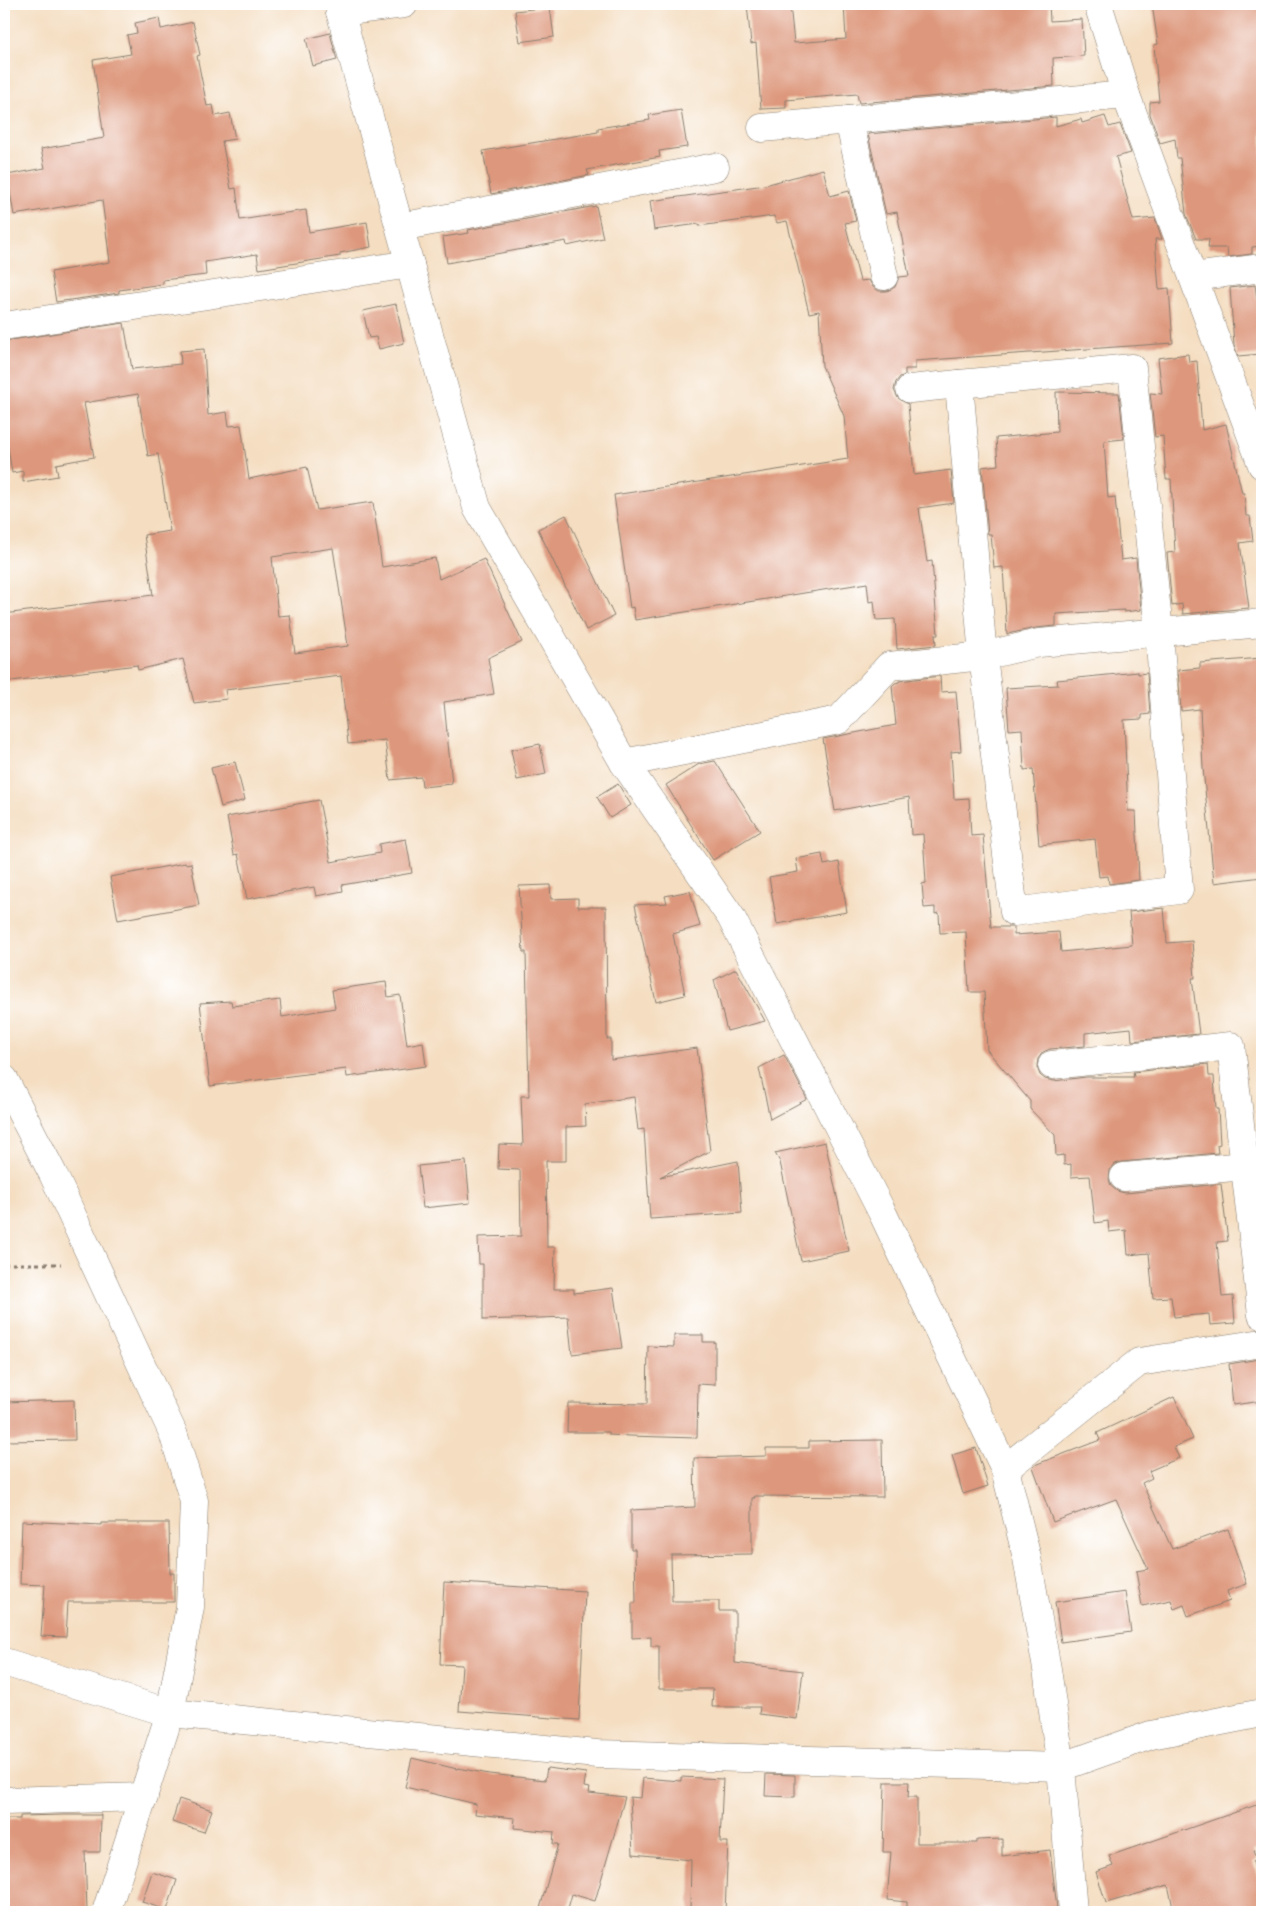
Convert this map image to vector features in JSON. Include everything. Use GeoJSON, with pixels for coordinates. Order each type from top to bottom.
{"type":"FeatureCollection","features":[{"type":"Feature","properties":{"kind":"street"},"geometry":{"type":"LineString","coordinates":[[404,4],[339,8],[477,508],[624,763],[731,917],[882,1212],[1005,1469],[1028,1567],[1047,1669],[1060,1767],[1074,1912]]}},
{"type":"Feature","properties":{"kind":"street"},"geometry":{"type":"LineString","coordinates":[[1098,4],[1126,94],[1262,464]]}},
{"type":"Feature","properties":{"kind":"street"},"geometry":{"type":"LineString","coordinates":[[762,128],[1126,94]]}},
{"type":"Feature","properties":{"kind":"street"},"geometry":{"type":"LineString","coordinates":[[850,120],[884,276]]}},
{"type":"Feature","properties":{"kind":"street"},"geometry":{"type":"LineString","coordinates":[[400,227],[715,167]]}},
{"type":"Feature","properties":{"kind":"street"},"geometry":{"type":"LineString","coordinates":[[4,326],[410,264]]}},
{"type":"Feature","properties":{"kind":"street"},"geometry":{"type":"LineString","coordinates":[[1193,277],[1262,268]]}},
{"type":"Feature","properties":{"kind":"street"},"geometry":{"type":"LineString","coordinates":[[910,389],[959,384],[1132,368],[1159,632],[1179,890],[1014,912],[983,656],[959,384]]}},
{"type":"Feature","properties":{"kind":"street"},"geometry":{"type":"LineString","coordinates":[[624,763],[839,720],[889,666],[983,656],[1039,643],[1262,623]]}},
{"type":"Feature","properties":{"kind":"street"},"geometry":{"type":"LineString","coordinates":[[1052,1065],[1231,1046],[1262,1315]]}},
{"type":"Feature","properties":{"kind":"street"},"geometry":{"type":"LineString","coordinates":[[4,1079],[53,1174],[173,1433],[194,1501],[190,1607],[170,1713],[106,1912]]}},
{"type":"Feature","properties":{"kind":"street"},"geometry":{"type":"LineString","coordinates":[[1124,1177],[1245,1166]]}},
{"type":"Feature","properties":{"kind":"street"},"geometry":{"type":"LineString","coordinates":[[1005,1469],[1139,1362],[1262,1342]]}},
{"type":"Feature","properties":{"kind":"street"},"geometry":{"type":"LineString","coordinates":[[4,1662],[170,1713],[597,1754],[1060,1767],[1151,1735],[1262,1713]]}},
{"type":"Feature","properties":{"kind":"street"},"geometry":{"type":"LineString","coordinates":[[4,1801],[144,1797]]}},
{"type":"Feature","properties":{"kind":"path"},"geometry":{"type":"LineString","coordinates":[[4,1264],[94,1263]]}},
{"type":"Feature","properties":{"kind":"building"},"geometry":{"type":"Polygon","coordinates":[[[747,4],[790,4],[794,43],[846,39],[844,4],[1049,4],[1050,21],[1082,19],[1084,56],[1053,58],[1054,86],[859,103],[857,94],[786,100],[786,108],[761,109],[756,43],[751,44],[747,4]]]}},
{"type":"Feature","properties":{"kind":"building"},"geometry":{"type":"Polygon","coordinates":[[[1152,4],[1260,4],[1262,22],[1262,246],[1252,247],[1252,254],[1228,257],[1227,248],[1208,248],[1209,239],[1196,239],[1186,214],[1180,158],[1177,158],[1175,139],[1160,143],[1150,114],[1150,102],[1159,101],[1154,45],[1158,44],[1152,4]]]}},
{"type":"Feature","properties":{"kind":"building"},"geometry":{"type":"Polygon","coordinates":[[[550,7],[554,37],[520,42],[515,11],[550,7]]]}},
{"type":"Feature","properties":{"kind":"building"},"geometry":{"type":"Polygon","coordinates":[[[159,18],[161,29],[193,22],[200,55],[197,56],[207,106],[213,105],[215,116],[230,113],[235,139],[222,141],[231,189],[236,188],[240,220],[306,210],[309,232],[367,222],[371,247],[340,253],[340,256],[259,269],[257,254],[205,262],[206,275],[163,280],[163,284],[119,290],[119,293],[56,302],[51,272],[110,262],[102,200],[14,215],[7,175],[45,168],[41,149],[104,138],[93,60],[131,54],[127,35],[137,33],[135,23],[159,18]]]}},
{"type":"Feature","properties":{"kind":"building"},"geometry":{"type":"Polygon","coordinates":[[[330,33],[337,60],[313,66],[306,39],[330,33]]]}},
{"type":"Feature","properties":{"kind":"building"},"geometry":{"type":"Polygon","coordinates":[[[681,110],[687,147],[659,151],[660,157],[587,170],[589,175],[491,194],[483,151],[598,132],[598,128],[650,120],[649,115],[681,110]]]}},
{"type":"Feature","properties":{"kind":"building"},"geometry":{"type":"Polygon","coordinates":[[[1105,116],[1109,127],[1120,124],[1131,153],[1116,157],[1133,220],[1155,218],[1162,239],[1155,239],[1159,289],[1169,288],[1173,343],[915,361],[915,369],[905,369],[905,375],[896,382],[894,390],[898,398],[908,404],[914,475],[951,470],[954,503],[919,508],[927,562],[932,561],[938,635],[935,635],[936,645],[897,649],[895,619],[876,620],[874,601],[869,602],[867,583],[635,620],[633,607],[630,608],[614,495],[848,459],[844,416],[822,366],[819,311],[809,313],[787,221],[777,223],[774,216],[654,230],[650,201],[765,185],[823,169],[830,196],[849,191],[856,221],[845,223],[860,281],[869,280],[873,287],[879,291],[887,291],[895,287],[899,277],[909,276],[897,212],[886,214],[868,134],[1056,117],[1056,126],[1081,119],[1082,123],[1105,116]]]}},
{"type":"Feature","properties":{"kind":"building"},"geometry":{"type":"Polygon","coordinates":[[[596,206],[603,238],[567,246],[566,241],[447,263],[443,237],[469,233],[468,230],[596,206]]]}},
{"type":"Feature","properties":{"kind":"building"},"geometry":{"type":"Polygon","coordinates":[[[1255,285],[1257,299],[1262,299],[1262,323],[1259,323],[1261,354],[1238,356],[1234,345],[1230,288],[1255,285]]]}},
{"type":"Feature","properties":{"kind":"building"},"geometry":{"type":"Polygon","coordinates":[[[396,304],[404,343],[379,349],[376,337],[369,338],[363,311],[396,304]]]}},
{"type":"Feature","properties":{"kind":"building"},"geometry":{"type":"Polygon","coordinates":[[[124,323],[132,369],[181,364],[180,351],[204,349],[208,415],[227,412],[229,426],[241,425],[249,479],[307,467],[317,510],[373,502],[382,567],[435,558],[439,579],[484,559],[522,642],[488,658],[494,694],[444,702],[452,784],[422,787],[421,777],[390,780],[385,740],[348,744],[341,676],[225,690],[227,699],[194,703],[183,659],[138,670],[137,665],[4,682],[4,614],[153,595],[144,535],[170,531],[158,454],[148,456],[138,394],[84,403],[94,457],[56,464],[58,476],[23,482],[23,471],[12,473],[4,423],[4,341],[124,323]],[[333,548],[272,557],[278,616],[290,615],[295,653],[348,646],[333,548]]]}},
{"type":"Feature","properties":{"kind":"building"},"geometry":{"type":"Polygon","coordinates":[[[1188,354],[1189,362],[1197,361],[1202,430],[1226,424],[1242,493],[1244,493],[1246,516],[1250,516],[1253,541],[1240,543],[1249,608],[1183,614],[1182,604],[1172,606],[1167,553],[1175,552],[1171,479],[1166,479],[1163,436],[1155,437],[1150,393],[1162,394],[1158,358],[1188,354]]]}},
{"type":"Feature","properties":{"kind":"building"},"geometry":{"type":"Polygon","coordinates":[[[1056,392],[1119,393],[1124,439],[1104,441],[1108,498],[1115,497],[1121,560],[1136,558],[1141,610],[1056,614],[1056,626],[1007,634],[1003,567],[994,568],[991,534],[988,534],[982,467],[998,465],[996,438],[1057,432],[1056,392]]]}},
{"type":"Feature","properties":{"kind":"building"},"geometry":{"type":"Polygon","coordinates":[[[566,515],[614,616],[586,630],[538,529],[566,515]]]}},
{"type":"Feature","properties":{"kind":"building"},"geometry":{"type":"Polygon","coordinates":[[[1262,658],[1262,781],[1259,781],[1262,820],[1262,877],[1214,883],[1203,768],[1200,709],[1181,711],[1178,670],[1200,668],[1200,663],[1262,658]]]}},
{"type":"Feature","properties":{"kind":"building"},"geometry":{"type":"Polygon","coordinates":[[[1138,672],[1138,674],[1147,673],[1150,714],[1142,715],[1142,719],[1124,720],[1128,811],[1136,811],[1139,880],[1109,884],[1108,876],[1099,877],[1095,839],[1039,845],[1033,769],[1024,770],[1022,729],[1009,730],[1006,688],[1058,685],[1057,680],[1138,672]]]}},
{"type":"Feature","properties":{"kind":"building"},"geometry":{"type":"Polygon","coordinates":[[[940,676],[941,692],[956,691],[961,751],[951,752],[954,799],[969,798],[971,836],[983,835],[991,927],[1014,927],[1014,935],[1059,932],[1061,952],[1132,945],[1129,912],[1164,908],[1167,943],[1192,941],[1195,978],[1192,978],[1199,1034],[1132,1041],[1131,1028],[1085,1033],[1085,1046],[1050,1049],[1043,1052],[1038,1059],[1037,1067],[1040,1075],[1045,1079],[1054,1081],[1086,1077],[1134,1077],[1133,1072],[1208,1064],[1209,1076],[1214,1076],[1216,1109],[1218,1109],[1220,1144],[1217,1145],[1218,1153],[1122,1162],[1115,1164],[1110,1170],[1109,1179],[1111,1186],[1117,1191],[1125,1193],[1221,1184],[1228,1241],[1217,1242],[1222,1297],[1233,1296],[1235,1323],[1210,1325],[1209,1314],[1174,1317],[1171,1297],[1153,1298],[1149,1253],[1128,1255],[1126,1230],[1109,1232],[1108,1221],[1095,1223],[1090,1176],[1071,1177],[1071,1164],[1064,1165],[1064,1155],[1056,1156],[1055,1135],[1030,1109],[1030,1101],[987,1050],[984,992],[969,992],[966,932],[940,933],[939,913],[935,914],[935,907],[924,908],[922,884],[926,883],[923,834],[911,835],[909,797],[835,811],[823,739],[896,725],[892,686],[899,681],[940,676]]]}},
{"type":"Feature","properties":{"kind":"building"},"geometry":{"type":"Polygon","coordinates":[[[540,744],[546,774],[517,780],[511,750],[540,744]]]}},
{"type":"Feature","properties":{"kind":"building"},"geometry":{"type":"Polygon","coordinates":[[[715,761],[760,831],[713,860],[666,785],[699,764],[715,761]]]}},
{"type":"Feature","properties":{"kind":"building"},"geometry":{"type":"Polygon","coordinates":[[[235,762],[245,800],[221,807],[211,768],[235,762]]]}},
{"type":"Feature","properties":{"kind":"building"},"geometry":{"type":"Polygon","coordinates":[[[618,784],[631,805],[610,818],[597,797],[618,784]]]}},
{"type":"Feature","properties":{"kind":"building"},"geometry":{"type":"Polygon","coordinates":[[[319,800],[331,862],[380,853],[379,844],[406,839],[412,873],[342,885],[343,891],[316,896],[314,887],[247,899],[238,854],[234,855],[227,817],[319,800]]]}},
{"type":"Feature","properties":{"kind":"building"},"geometry":{"type":"Polygon","coordinates":[[[822,854],[824,865],[839,862],[847,912],[777,924],[769,877],[798,872],[796,859],[822,854]]]}},
{"type":"Feature","properties":{"kind":"building"},"geometry":{"type":"Polygon","coordinates":[[[191,863],[199,905],[118,920],[110,877],[191,863]]]}},
{"type":"Feature","properties":{"kind":"building"},"geometry":{"type":"Polygon","coordinates":[[[550,885],[551,899],[578,898],[578,907],[606,907],[607,1039],[611,1039],[611,1060],[697,1048],[710,1151],[660,1177],[738,1161],[742,1213],[650,1219],[644,1129],[638,1130],[634,1097],[585,1104],[586,1126],[566,1127],[566,1161],[546,1161],[547,1247],[555,1247],[554,1289],[574,1289],[574,1293],[613,1288],[622,1348],[572,1354],[568,1317],[483,1320],[483,1264],[479,1264],[478,1237],[521,1236],[520,1170],[498,1169],[499,1144],[523,1145],[521,1096],[529,1096],[526,952],[523,952],[519,886],[550,885]]]}},
{"type":"Feature","properties":{"kind":"building"},"geometry":{"type":"Polygon","coordinates":[[[690,891],[700,926],[673,934],[685,995],[656,1002],[635,905],[667,903],[665,896],[690,891]]]}},
{"type":"Feature","properties":{"kind":"building"},"geometry":{"type":"Polygon","coordinates":[[[736,969],[765,1021],[727,1031],[714,980],[736,969]]]}},
{"type":"Feature","properties":{"kind":"building"},"geometry":{"type":"Polygon","coordinates":[[[386,982],[388,997],[400,995],[407,1045],[423,1042],[426,1066],[347,1077],[346,1069],[210,1086],[200,1003],[231,1001],[232,1006],[280,1000],[282,1017],[335,1008],[332,990],[386,982]]]}},
{"type":"Feature","properties":{"kind":"building"},"geometry":{"type":"Polygon","coordinates":[[[784,1055],[807,1099],[770,1119],[759,1068],[784,1055]]]}},
{"type":"Feature","properties":{"kind":"building"},"geometry":{"type":"Polygon","coordinates":[[[825,1142],[849,1251],[801,1261],[780,1162],[775,1153],[825,1142]]]}},
{"type":"Feature","properties":{"kind":"building"},"geometry":{"type":"Polygon","coordinates":[[[466,1161],[470,1203],[423,1208],[418,1166],[466,1161]]]}},
{"type":"Feature","properties":{"kind":"building"},"geometry":{"type":"Polygon","coordinates":[[[674,1335],[703,1335],[703,1342],[715,1342],[715,1385],[698,1384],[697,1438],[609,1435],[609,1432],[567,1432],[568,1403],[647,1404],[648,1346],[674,1347],[674,1335]]]}},
{"type":"Feature","properties":{"kind":"building"},"geometry":{"type":"Polygon","coordinates":[[[1259,1359],[1262,1401],[1233,1405],[1229,1364],[1259,1359]]]}},
{"type":"Feature","properties":{"kind":"building"},"geometry":{"type":"Polygon","coordinates":[[[1174,1397],[1193,1439],[1174,1447],[1179,1458],[1149,1471],[1152,1478],[1142,1483],[1172,1549],[1228,1529],[1247,1584],[1227,1591],[1230,1601],[1188,1616],[1184,1605],[1174,1609],[1171,1600],[1142,1606],[1136,1571],[1148,1569],[1116,1499],[1053,1522],[1033,1467],[1100,1440],[1097,1433],[1174,1397]]]}},
{"type":"Feature","properties":{"kind":"building"},"geometry":{"type":"Polygon","coordinates":[[[74,1400],[75,1440],[4,1441],[4,1402],[74,1400]]]}},
{"type":"Feature","properties":{"kind":"building"},"geometry":{"type":"Polygon","coordinates":[[[882,1440],[883,1497],[754,1496],[755,1498],[752,1498],[752,1554],[671,1555],[672,1601],[719,1601],[719,1611],[735,1611],[735,1663],[803,1671],[797,1719],[759,1714],[760,1707],[712,1707],[713,1689],[659,1689],[659,1646],[651,1646],[651,1637],[632,1638],[632,1603],[636,1603],[635,1549],[631,1549],[631,1510],[695,1507],[694,1458],[766,1456],[766,1448],[809,1448],[809,1441],[882,1440]]]}},
{"type":"Feature","properties":{"kind":"building"},"geometry":{"type":"Polygon","coordinates":[[[976,1448],[988,1486],[963,1494],[952,1455],[976,1448]]]}},
{"type":"Feature","properties":{"kind":"building"},"geometry":{"type":"Polygon","coordinates":[[[22,1521],[101,1525],[101,1523],[169,1523],[170,1573],[174,1573],[174,1602],[68,1602],[66,1637],[41,1636],[45,1585],[20,1584],[22,1521]]]}},
{"type":"Feature","properties":{"kind":"building"},"geometry":{"type":"Polygon","coordinates":[[[444,1582],[585,1591],[579,1720],[459,1711],[462,1665],[440,1664],[444,1582]]]}},
{"type":"Feature","properties":{"kind":"building"},"geometry":{"type":"Polygon","coordinates":[[[1125,1592],[1131,1632],[1061,1642],[1055,1602],[1125,1592]]]}},
{"type":"Feature","properties":{"kind":"building"},"geometry":{"type":"Polygon","coordinates":[[[412,1758],[457,1769],[545,1780],[547,1768],[586,1773],[584,1787],[590,1788],[589,1793],[625,1797],[595,1901],[572,1894],[567,1912],[539,1912],[558,1844],[553,1844],[554,1832],[514,1828],[515,1818],[475,1814],[476,1804],[405,1787],[412,1758]]]}},
{"type":"Feature","properties":{"kind":"building"},"geometry":{"type":"Polygon","coordinates":[[[766,1774],[795,1775],[795,1797],[765,1796],[766,1774]]]}},
{"type":"Feature","properties":{"kind":"building"},"geometry":{"type":"Polygon","coordinates":[[[681,1777],[723,1779],[720,1842],[728,1842],[725,1912],[690,1912],[691,1860],[633,1854],[630,1797],[641,1798],[643,1778],[681,1781],[681,1777]]]}},
{"type":"Feature","properties":{"kind":"building"},"geometry":{"type":"Polygon","coordinates":[[[885,1782],[909,1782],[908,1797],[917,1797],[917,1843],[977,1843],[977,1840],[1002,1839],[1002,1856],[1050,1850],[1057,1908],[1022,1912],[1020,1912],[1020,1909],[907,1911],[907,1902],[887,1900],[891,1852],[883,1852],[885,1782]]]}},
{"type":"Feature","properties":{"kind":"building"},"geometry":{"type":"Polygon","coordinates":[[[179,1799],[212,1810],[204,1832],[172,1822],[179,1799]]]}},
{"type":"Feature","properties":{"kind":"building"},"geometry":{"type":"Polygon","coordinates":[[[1262,1803],[1262,1848],[1253,1851],[1257,1860],[1253,1862],[1262,1891],[1262,1907],[1247,1912],[1174,1912],[1168,1885],[1106,1903],[1096,1872],[1113,1866],[1109,1856],[1262,1803]]]}},
{"type":"Feature","properties":{"kind":"building"},"geometry":{"type":"Polygon","coordinates":[[[101,1815],[100,1852],[85,1852],[87,1910],[4,1912],[4,1819],[20,1819],[20,1816],[101,1815]]]}},
{"type":"Feature","properties":{"kind":"building"},"geometry":{"type":"Polygon","coordinates":[[[152,1872],[177,1880],[167,1910],[142,1902],[152,1872]]]}}]}
